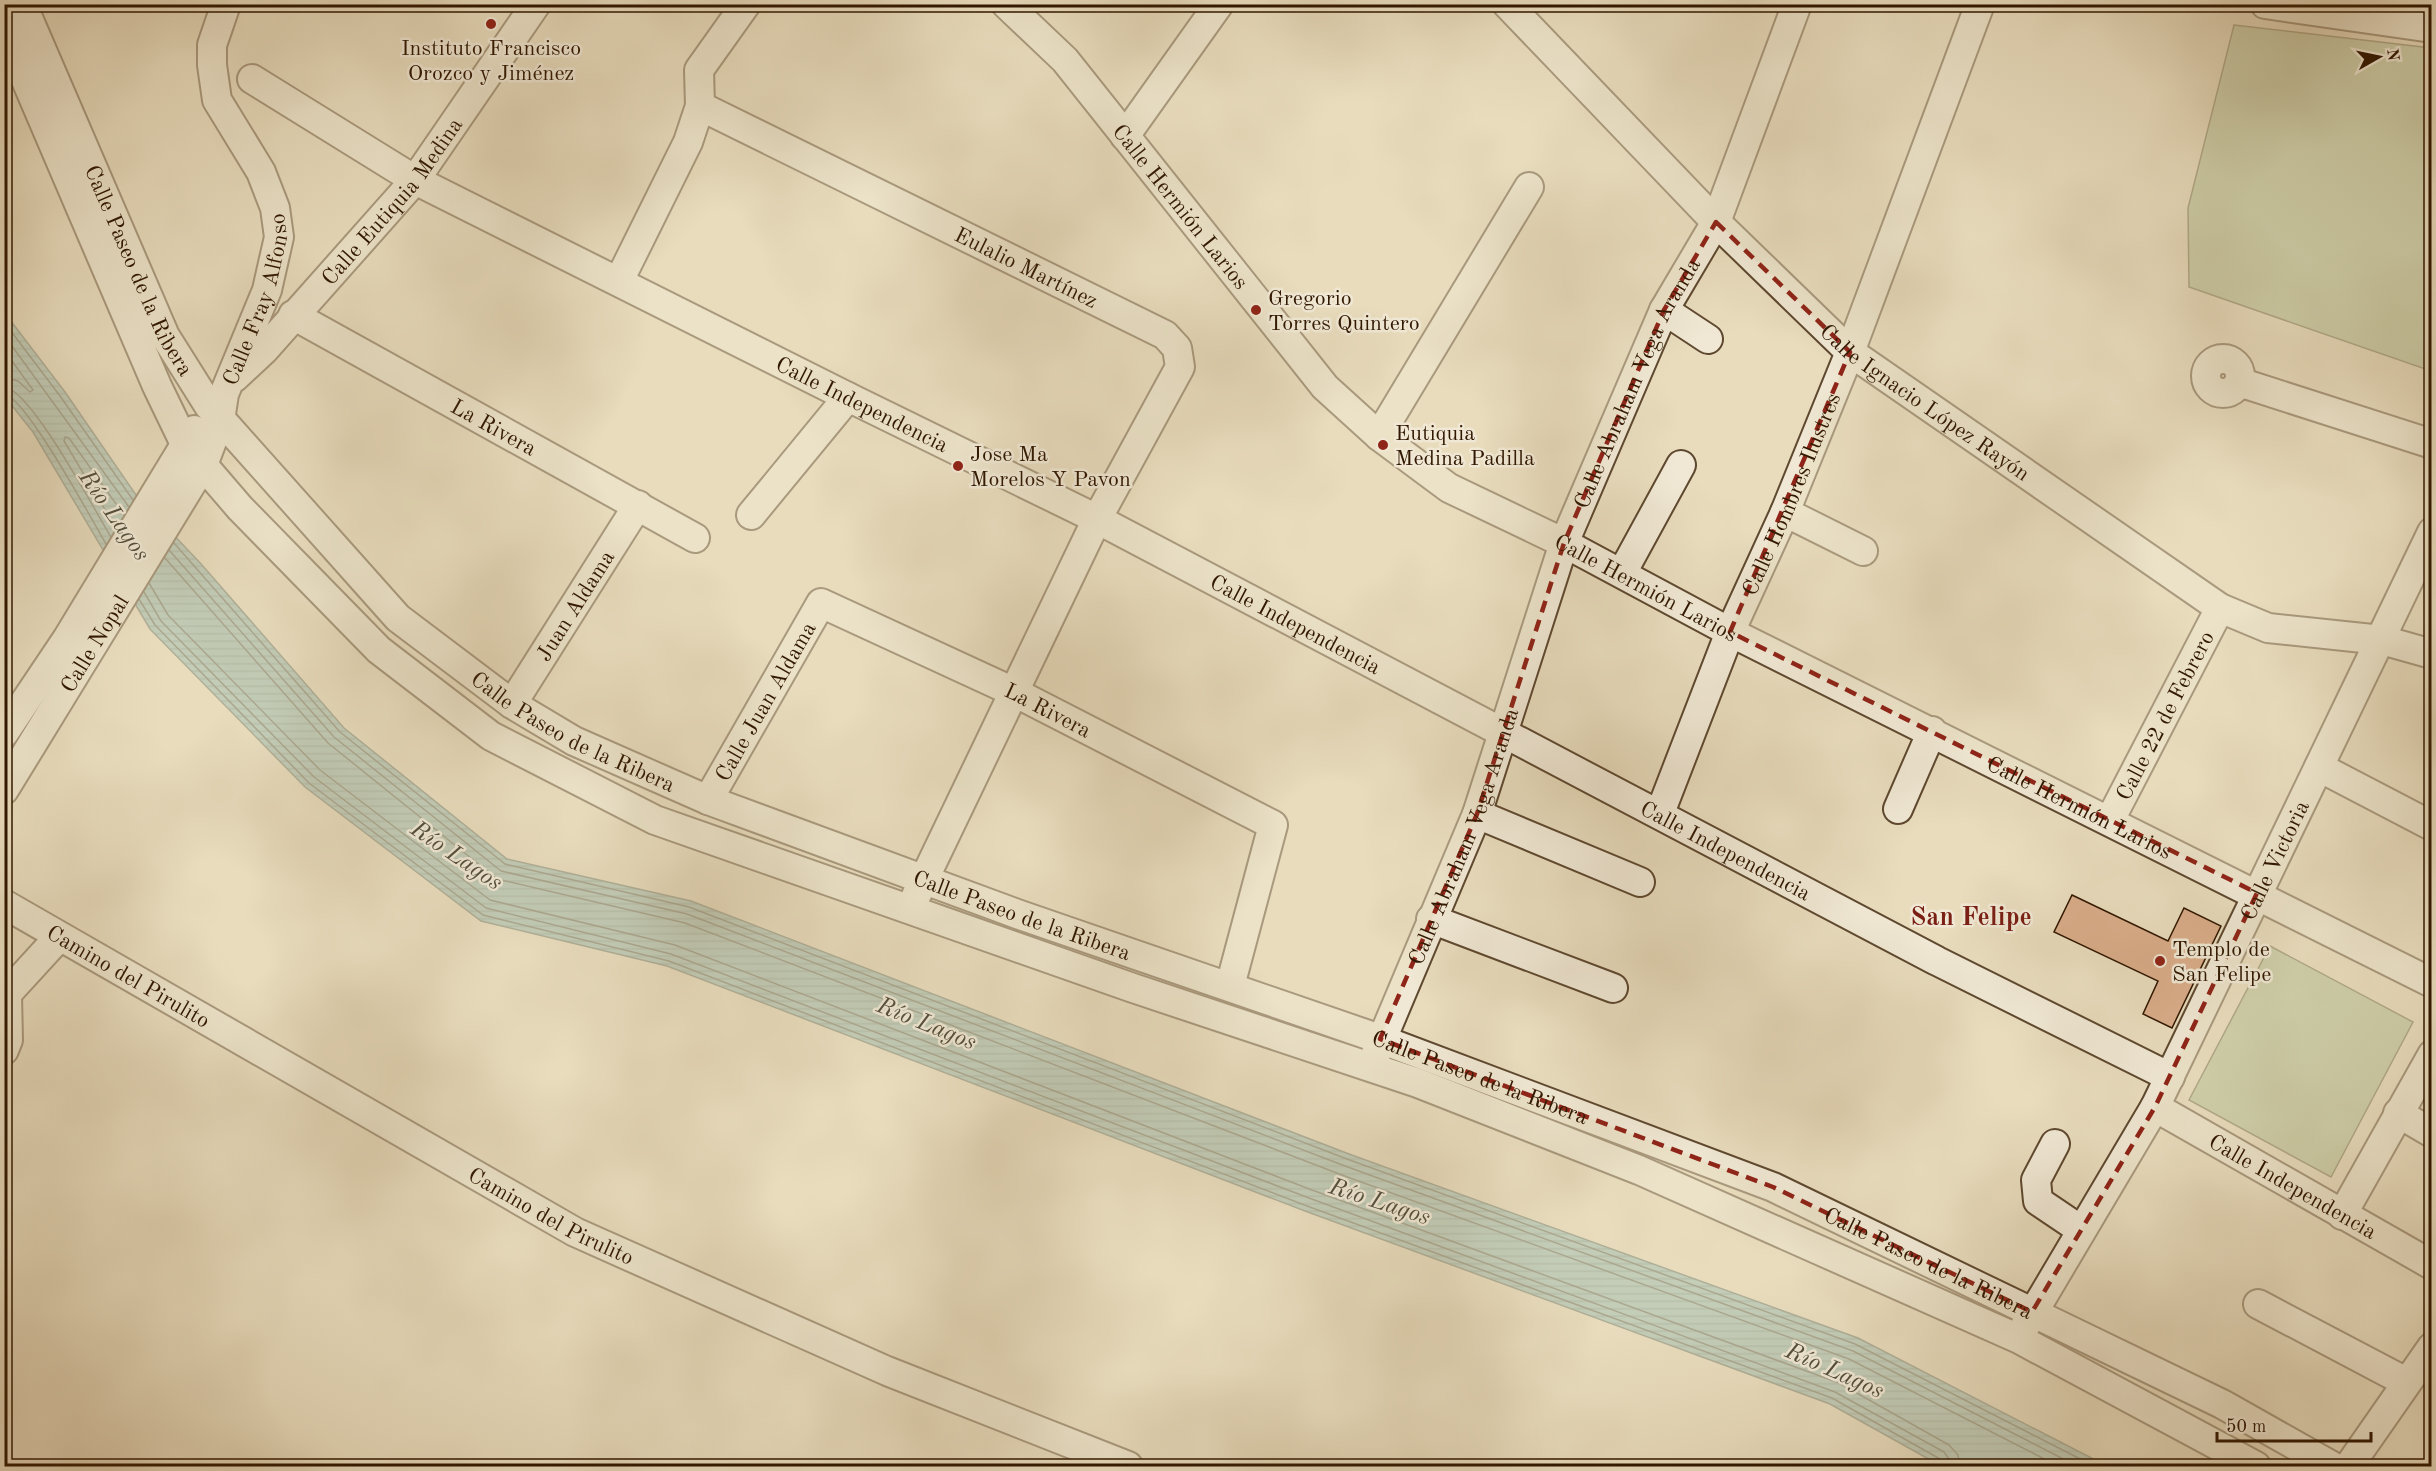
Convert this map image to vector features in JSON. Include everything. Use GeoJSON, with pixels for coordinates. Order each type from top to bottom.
{"type":"FeatureCollection","features":[{"type":"Feature","properties":{"kind":"street","name":"Calle Paseo de la Ribera"},"geometry":{"type":"LineString","coordinates":[[22,4],[165,336],[398,618],[512,704],[574,741],[708,800],[1020,915],[1380,1039],[1773,1187],[2222,1404],[2332,1467]]}},
{"type":"Feature","properties":{"kind":"street","name":"Calle Fray Alfonso"},"geometry":{"type":"LineString","coordinates":[[190,462],[221,401],[267,290],[279,237],[275,208],[261,172],[217,100],[212,65],[212,45],[226,4]]}},
{"type":"Feature","properties":{"kind":"street","name":"Calle Eutiquia Medina"},"geometry":{"type":"LineString","coordinates":[[221,401],[293,315],[416,180],[536,4]]}},
{"type":"Feature","properties":{"kind":"street"},"geometry":{"type":"LineString","coordinates":[[619,280],[688,142],[700,106],[699,69],[746,4]]}},
{"type":"Feature","properties":{"kind":"street","name":"Calle Hermión Larios"},"geometry":{"type":"LineString","coordinates":[[1006,4],[1065,60],[1325,387],[1379,436],[1449,488],[1564,543],[1730,632],[2432,982]]}},
{"type":"Feature","properties":{"kind":"street"},"geometry":{"type":"LineString","coordinates":[[1125,136],[1219,4]]}},
{"type":"Feature","properties":{"kind":"street","name":"Calle Ignacio López Rayón"},"geometry":{"type":"LineString","coordinates":[[1507,4],[1716,222],[1850,352],[2220,608],[2268,628],[2382,640],[2432,654]]}},
{"type":"Feature","properties":{"kind":"street","name":"Calle Abraham Vega Aranda"},"geometry":{"type":"LineString","coordinates":[[1371,1068],[1380,1039],[1477,814],[1564,543],[1664,310],[1716,222],[1797,4]]}},
{"type":"Feature","properties":{"kind":"street","name":"Calle Hombres Ilustres"},"geometry":{"type":"LineString","coordinates":[[1660,813],[1730,632],[1785,512],[1850,352],[1980,4]]}},
{"type":"Feature","properties":{"kind":"street"},"geometry":{"type":"LineString","coordinates":[[2278,5],[2432,28]]}},
{"type":"Feature","properties":{"kind":"street","name":"Calle Paseo de la Ribera"},"geometry":{"type":"LineString","coordinates":[[4,29],[190,462],[240,508],[379,650],[491,736],[655,820],[1133,988],[1429,1088],[1639,1170],[2019,1339],[2256,1467]]}},
{"type":"Feature","properties":{"kind":"street","name":"Calle Independencia"},"geometry":{"type":"LineString","coordinates":[[252,79],[416,180],[1097,519],[1660,813],[1937,961],[2170,1077]]}},
{"type":"Feature","properties":{"kind":"street","name":"Eulalio Martínez"},"geometry":{"type":"LineString","coordinates":[[700,106],[1165,335],[1177,348],[1180,367],[1097,519],[923,879],[911,910]]}},
{"type":"Feature","properties":{"kind":"street"},"geometry":{"type":"LineString","coordinates":[[1379,436],[1529,187]]}},
{"type":"Feature","properties":{"kind":"street"},"geometry":{"type":"LineString","coordinates":[[1664,310],[1708,339]]}},
{"type":"Feature","properties":{"kind":"street","name":"La Rivera"},"geometry":{"type":"LineString","coordinates":[[293,315],[695,538]]}},
{"type":"Feature","properties":{"kind":"street"},"geometry":{"type":"LineString","coordinates":[[2239,382],[2432,444]]}},
{"type":"Feature","properties":{"kind":"street"},"geometry":{"type":"LineString","coordinates":[[751,515],[848,397]]}},
{"type":"Feature","properties":{"kind":"street","name":"Calle Nopal"},"geometry":{"type":"LineString","coordinates":[[4,790],[77,646],[190,462]]}},
{"type":"Feature","properties":{"kind":"street"},"geometry":{"type":"LineString","coordinates":[[1622,573],[1681,465]]}},
{"type":"Feature","properties":{"kind":"street","name":"Juan Aldama"},"geometry":{"type":"LineString","coordinates":[[512,704],[638,506]]}},
{"type":"Feature","properties":{"kind":"street"},"geometry":{"type":"LineString","coordinates":[[1785,512],[1863,551]]}},
{"type":"Feature","properties":{"kind":"street","name":"Calle Victoria"},"geometry":{"type":"LineString","coordinates":[[2019,1339],[2032,1312],[2170,1077],[2432,532]]}},
{"type":"Feature","properties":{"kind":"street","name":"La Rivera"},"geometry":{"type":"LineString","coordinates":[[821,603],[1014,692],[1273,825],[1230,986]]}},
{"type":"Feature","properties":{"kind":"street","name":"Calle Juan Aldama"},"geometry":{"type":"LineString","coordinates":[[708,800],[821,603]]}},
{"type":"Feature","properties":{"kind":"street","name":"Calle 22 de Febrero"},"geometry":{"type":"LineString","coordinates":[[2110,820],[2220,608]]}},
{"type":"Feature","properties":{"kind":"street","name":"Calle Nopal"},"geometry":{"type":"LineString","coordinates":[[4,733],[77,646]]}},
{"type":"Feature","properties":{"kind":"street"},"geometry":{"type":"LineString","coordinates":[[1898,809],[1932,731]]}},
{"type":"Feature","properties":{"kind":"street"},"geometry":{"type":"LineString","coordinates":[[2319,767],[2432,826]]}},
{"type":"Feature","properties":{"kind":"street"},"geometry":{"type":"LineString","coordinates":[[1477,814],[1640,882]]}},
{"type":"Feature","properties":{"kind":"street","name":"Camino del Pirulito"},"geometry":{"type":"LineString","coordinates":[[4,904],[575,1232],[887,1371],[1128,1467]]}},
{"type":"Feature","properties":{"kind":"street"},"geometry":{"type":"LineString","coordinates":[[1431,919],[1613,988]]}},
{"type":"Feature","properties":{"kind":"street"},"geometry":{"type":"LineString","coordinates":[[4,1050],[8,1040],[6,996],[59,937]]}},
{"type":"Feature","properties":{"kind":"street"},"geometry":{"type":"LineString","coordinates":[[2342,1215],[2432,1055]]}},
{"type":"Feature","properties":{"kind":"street","name":"Calle Independencia"},"geometry":{"type":"LineString","coordinates":[[2154,1107],[2432,1264]]}},
{"type":"Feature","properties":{"kind":"street"},"geometry":{"type":"LineString","coordinates":[[2398,1113],[2432,1133]]}},
{"type":"Feature","properties":{"kind":"street"},"geometry":{"type":"LineString","coordinates":[[2055,1144],[2036,1180],[2038,1201],[2081,1230]]}},
{"type":"Feature","properties":{"kind":"street"},"geometry":{"type":"LineString","coordinates":[[2258,1304],[2406,1382]]}},
{"type":"Feature","properties":{"kind":"street"},"geometry":{"type":"LineString","coordinates":[[2349,1467],[2432,1347]]}},
{"type":"Feature","properties":{"kind":"highlighted area"},"geometry":{"type":"Polygon","coordinates":[[[1716,222],[1850,352],[1730,632],[2257,893],[2155,1107],[2032,1312],[1773,1187],[1380,1039],[1477,814],[1564,543],[1664,310],[1716,222]]]}},
{"type":"Feature","properties":{"kind":"green space"},"geometry":{"type":"Polygon","coordinates":[[[2234,25],[2431,48],[2431,371],[2189,287],[2188,208],[2234,25]]]}},
{"type":"Feature","properties":{"kind":"green space"},"geometry":{"type":"Polygon","coordinates":[[[2270,946],[2413,1022],[2331,1177],[2189,1100],[2270,946]]]}},
{"type":"Feature","properties":{"kind":"water","name":"Río Lagos"},"geometry":{"type":"Polygon","coordinates":[[[4,312],[65,392],[136,495],[202,565],[344,728],[507,859],[691,901],[1349,1154],[1858,1338],[2107,1466],[1941,1466],[1830,1404],[1305,1211],[667,966],[481,921],[305,787],[150,629],[33,432],[5,397],[4,312]]]}},
{"type":"Feature","properties":{"kind":"building","name":"Templo de San Felipe"},"geometry":{"type":"Polygon","coordinates":[[[2072,895],[2168,941],[2184,908],[2221,926],[2172,1028],[2143,1014],[2158,981],[2054,932],[2072,895]]]}},
{"type":"Feature","properties":{"kind":"place","name":"Instituto Francisco Orozco y Jiménez"},"geometry":{"type":"Point","coordinates":[491,24]}},
{"type":"Feature","properties":{"kind":"place","name":"Gregorio Torres Quintero"},"geometry":{"type":"Point","coordinates":[1256,310]}},
{"type":"Feature","properties":{"kind":"place","name":"Eutiquia Medina Padilla"},"geometry":{"type":"Point","coordinates":[1383,445]}},
{"type":"Feature","properties":{"kind":"place","name":"Jose Ma Morelos Y Pavon"},"geometry":{"type":"Point","coordinates":[958,466]}},
{"type":"Feature","properties":{"kind":"place","name":"Templo de San Felipe"},"geometry":{"type":"Point","coordinates":[2160,961]}},
{"type":"Feature","properties":{"kind":"district","name":"San Felipe"},"geometry":{"type":"Point","coordinates":[1971,916]}}]}
